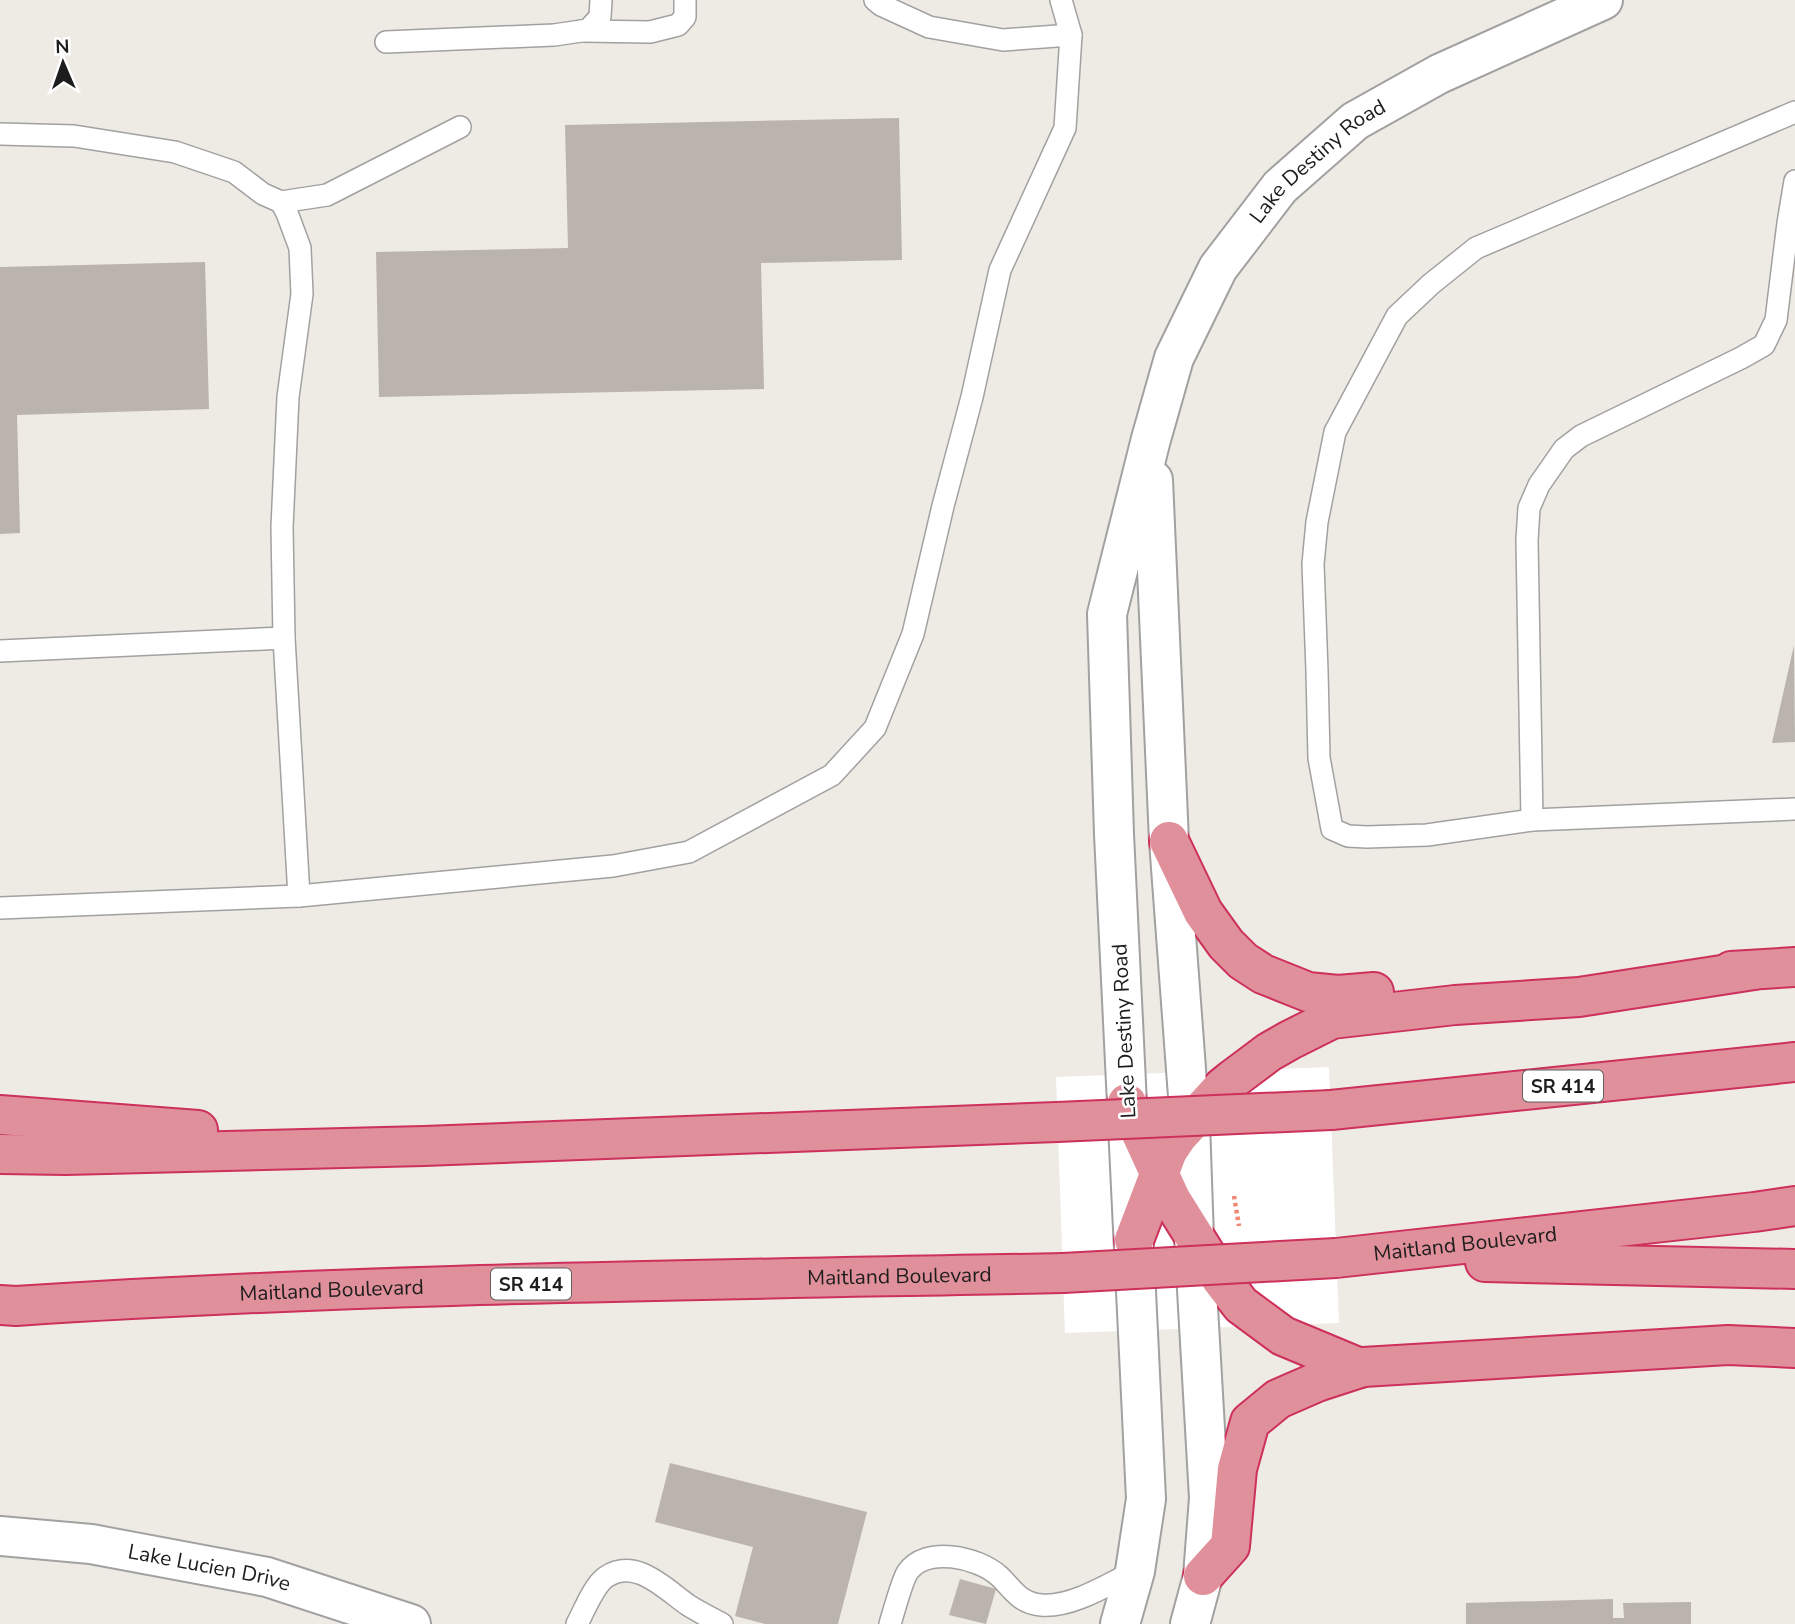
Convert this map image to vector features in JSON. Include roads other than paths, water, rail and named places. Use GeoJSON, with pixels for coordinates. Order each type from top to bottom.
{"type":"FeatureCollection","features":[{"type":"Feature","properties":{"kind":"highway"},"geometry":{"type":"LineString","coordinates":[[1169,841],[1203,912],[1226,944],[1243,961],[1263,974],[1308,992],[1338,995],[1795,967]]}},
{"type":"Feature","properties":{"kind":"highway"},"geometry":{"type":"LineString","coordinates":[[1134,1240],[1168,1151],[1178,1136],[1223,1087],[1269,1052],[1332,1019],[1455,1005],[1578,997],[1754,970]]}},
{"type":"Feature","properties":{"kind":"highway","name":"SR 414"},"geometry":{"type":"LineString","coordinates":[[0,1154],[66,1155],[424,1146],[1331,1110],[1795,1062]]}},
{"type":"Feature","properties":{"kind":"highway"},"geometry":{"type":"LineString","coordinates":[[1127,1103],[1171,1199],[1221,1279],[1241,1305],[1283,1336],[1360,1368]]}},
{"type":"Feature","properties":{"kind":"highway"},"geometry":{"type":"LineString","coordinates":[[0,1115],[424,1146]]}},
{"type":"Feature","properties":{"kind":"highway","name":"Maitland Boulevard"},"geometry":{"type":"LineString","coordinates":[[0,1305],[161,1296],[465,1286],[1063,1273],[1336,1258],[1795,1206]]}},
{"type":"Feature","properties":{"kind":"highway"},"geometry":{"type":"LineString","coordinates":[[1336,1258],[1795,1269]]}},
{"type":"Feature","properties":{"kind":"highway"},"geometry":{"type":"LineString","coordinates":[[1203,1576],[1230,1546],[1237,1469],[1250,1422],[1278,1399],[1317,1382],[1360,1368],[1728,1345],[1795,1348]]}},
{"type":"Feature","properties":{"kind":"street","name":"Lake Destiny Road"},"geometry":{"type":"LineString","coordinates":[[1120,1624],[1135,1571],[1146,1499],[1114,834],[1107,614],[1174,358],[1218,268],[1280,187],[1355,121],[1439,74],[1603,0]]}},
{"type":"Feature","properties":{"kind":"street","name":"Lake Destiny Road"},"geometry":{"type":"LineString","coordinates":[[1151,439],[1169,841],[1190,1123],[1209,1499],[1203,1576],[1190,1624]]}},
{"type":"Feature","properties":{"kind":"street","name":"Lake Lucien Drive"},"geometry":{"type":"LineString","coordinates":[[0,1536],[91,1544],[267,1577],[411,1624]]}},
{"type":"Feature","properties":{"kind":"lane"},"geometry":{"type":"LineString","coordinates":[[386,42],[554,35],[588,30],[600,17],[601,0]]}},
{"type":"Feature","properties":{"kind":"lane"},"geometry":{"type":"LineString","coordinates":[[582,31],[650,32],[678,25],[685,17],[685,0]]}},
{"type":"Feature","properties":{"kind":"lane"},"geometry":{"type":"LineString","coordinates":[[875,0],[929,27],[1003,40],[1071,35]]}},
{"type":"Feature","properties":{"kind":"lane"},"geometry":{"type":"LineString","coordinates":[[0,908],[299,897],[613,866],[689,852],[832,775],[876,728],[913,634],[972,397],[1000,271],[1065,128],[1071,35],[1061,0]]}},
{"type":"Feature","properties":{"kind":"lane"},"geometry":{"type":"LineString","coordinates":[[1795,112],[1476,248],[1431,284],[1397,316],[1335,432],[1317,522],[1313,564],[1319,758],[1332,829],[1348,836],[1427,835],[1532,820],[1795,809]]}},
{"type":"Feature","properties":{"kind":"lane"},"geometry":{"type":"LineString","coordinates":[[0,134],[75,136],[175,152],[234,172],[262,194],[281,202],[327,195],[460,127]]}},
{"type":"Feature","properties":{"kind":"lane"},"geometry":{"type":"LineString","coordinates":[[1532,820],[1527,540],[1529,508],[1539,485],[1564,449],[1581,436],[1764,345],[1776,320],[1787,223],[1795,181]]}},
{"type":"Feature","properties":{"kind":"lane"},"geometry":{"type":"LineString","coordinates":[[281,202],[300,248],[302,294],[288,397],[282,527],[284,638],[299,897]]}},
{"type":"Feature","properties":{"kind":"lane"},"geometry":{"type":"LineString","coordinates":[[0,652],[284,638]]}},
{"type":"Feature","properties":{"kind":"lane"},"geometry":{"type":"LineString","coordinates":[[890,1624],[907,1574],[915,1565],[941,1556],[963,1558],[985,1566],[1013,1593],[1038,1605],[1053,1606],[1070,1601],[1135,1571]]}},
{"type":"Feature","properties":{"kind":"lane"},"geometry":{"type":"LineString","coordinates":[[577,1624],[604,1578],[621,1571],[639,1573],[657,1582],[722,1624]]}}]}
